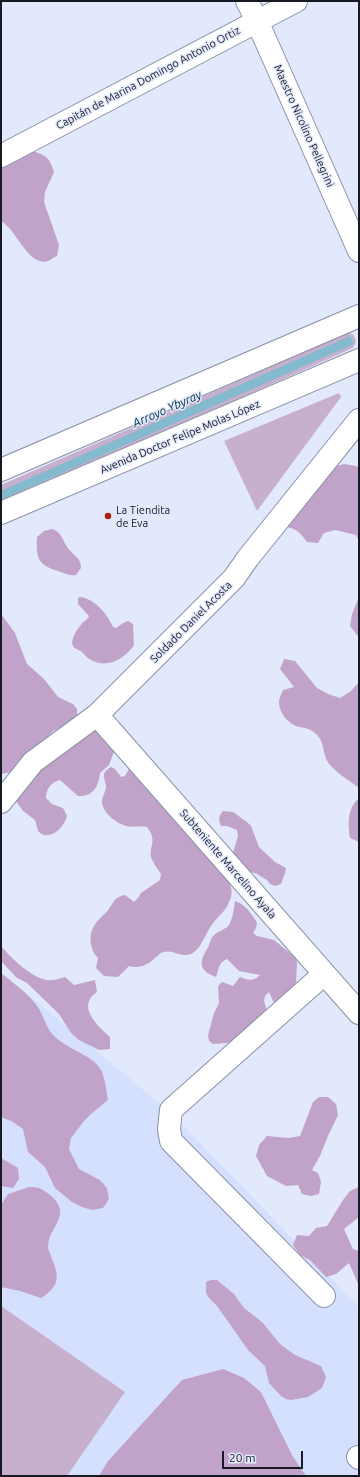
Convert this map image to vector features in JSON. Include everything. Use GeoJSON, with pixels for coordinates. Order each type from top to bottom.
{"type":"FeatureCollection","features":[{"type":"Feature","properties":{"kind":"street","name":"Maestro Nicolino Pellegrini"},"geometry":{"type":"LineString","coordinates":[[248,1],[359,251]]}},
{"type":"Feature","properties":{"kind":"street","name":"Capitán de Marina Domingo Antonio Ortiz"},"geometry":{"type":"LineString","coordinates":[[1,156],[296,1]]}},
{"type":"Feature","properties":{"kind":"street"},"geometry":{"type":"LineString","coordinates":[[1,470],[359,316]]}},
{"type":"Feature","properties":{"kind":"street","name":"Avenida Doctor Felipe Molas López"},"geometry":{"type":"LineString","coordinates":[[1,513],[359,360]]}},
{"type":"Feature","properties":{"kind":"street","name":"Soldado Daniel Acosta"},"geometry":{"type":"LineString","coordinates":[[1,802],[33,762],[97,715],[234,578],[248,558],[359,420]]}},
{"type":"Feature","properties":{"kind":"street","name":"Subteniente Marcelino Ayala"},"geometry":{"type":"LineString","coordinates":[[97,715],[359,1013]]}},
{"type":"Feature","properties":{"kind":"street"},"geometry":{"type":"LineString","coordinates":[[324,974],[171,1110],[168,1129],[171,1141],[324,1296]]}},
{"type":"Feature","properties":{"kind":"shaded area"},"geometry":{"type":"Polygon","coordinates":[[[32,151],[47,158],[51,163],[54,172],[45,192],[44,202],[59,245],[57,256],[48,261],[34,259],[7,226],[1,221],[1,164],[32,151]]]}},
{"type":"Feature","properties":{"kind":"shaded area"},"geometry":{"type":"Polygon","coordinates":[[[348,333],[353,335],[355,338],[356,342],[353,348],[1,504],[1,485],[348,333]]]}},
{"type":"Feature","properties":{"kind":"shaded area"},"geometry":{"type":"Polygon","coordinates":[[[350,336],[354,344],[1,500],[1,491],[350,336]]]}},
{"type":"Feature","properties":{"kind":"shaded area"},"geometry":{"type":"Polygon","coordinates":[[[339,393],[341,397],[257,511],[224,441],[339,393]]]}},
{"type":"Feature","properties":{"kind":"shaded area"},"geometry":{"type":"Polygon","coordinates":[[[344,464],[359,468],[359,541],[356,535],[335,530],[324,533],[318,543],[307,542],[296,530],[289,527],[280,526],[333,467],[344,464]]]}},
{"type":"Feature","properties":{"kind":"shaded area"},"geometry":{"type":"Polygon","coordinates":[[[52,529],[59,534],[68,548],[80,561],[81,568],[76,575],[68,575],[47,567],[40,560],[37,551],[37,537],[44,531],[52,529]]]}},
{"type":"Feature","properties":{"kind":"shaded area"},"geometry":{"type":"Polygon","coordinates":[[[81,597],[96,604],[108,617],[113,627],[116,628],[128,621],[133,624],[134,645],[126,655],[109,663],[97,663],[73,646],[72,642],[75,633],[89,616],[78,604],[78,598],[81,597]]]}},
{"type":"Feature","properties":{"kind":"shaded area"},"geometry":{"type":"Polygon","coordinates":[[[359,597],[359,636],[350,626],[352,614],[359,597]]]}},
{"type":"Feature","properties":{"kind":"shaded area"},"geometry":{"type":"Polygon","coordinates":[[[1,614],[15,633],[27,664],[44,679],[58,697],[73,704],[77,709],[77,719],[64,729],[53,731],[17,771],[1,774],[1,614]]]}},
{"type":"Feature","properties":{"kind":"shaded area"},"geometry":{"type":"Polygon","coordinates":[[[284,659],[295,661],[317,688],[340,698],[351,691],[359,682],[359,788],[330,765],[327,761],[321,741],[314,732],[309,729],[296,726],[287,720],[280,710],[279,702],[283,690],[294,687],[280,669],[284,659]]]}},
{"type":"Feature","properties":{"kind":"shaded area"},"geometry":{"type":"Polygon","coordinates":[[[91,730],[97,731],[115,749],[109,765],[100,773],[97,786],[88,795],[78,796],[60,780],[52,784],[48,789],[46,798],[52,804],[63,808],[67,816],[64,824],[55,833],[43,835],[38,831],[35,820],[23,811],[13,797],[35,777],[40,770],[91,730]]]}},
{"type":"Feature","properties":{"kind":"shaded area"},"geometry":{"type":"Polygon","coordinates":[[[111,767],[115,769],[121,777],[125,776],[130,767],[229,882],[232,892],[226,908],[211,926],[195,952],[184,955],[167,951],[163,952],[144,966],[129,966],[118,977],[104,976],[96,968],[98,958],[93,951],[91,943],[92,930],[97,921],[117,898],[125,895],[134,902],[141,893],[160,880],[161,874],[151,857],[153,840],[147,827],[129,827],[122,825],[111,818],[103,807],[102,801],[106,787],[104,773],[111,767]]]}},
{"type":"Feature","properties":{"kind":"shaded area"},"geometry":{"type":"Polygon","coordinates":[[[359,798],[359,842],[350,838],[349,816],[352,807],[359,798]]]}},
{"type":"Feature","properties":{"kind":"shaded area"},"geometry":{"type":"Polygon","coordinates":[[[223,811],[233,812],[247,822],[251,826],[259,847],[275,862],[286,868],[281,884],[275,886],[270,884],[267,880],[257,874],[246,870],[235,858],[233,853],[238,836],[237,830],[227,826],[221,826],[219,818],[223,811]]]}},
{"type":"Feature","properties":{"kind":"shaded area"},"geometry":{"type":"Polygon","coordinates":[[[235,901],[239,902],[245,907],[257,923],[253,933],[257,936],[274,940],[296,958],[296,984],[279,1004],[274,1003],[269,992],[265,996],[264,1001],[267,1011],[253,1025],[247,1027],[245,1033],[239,1040],[229,1043],[213,1044],[209,1041],[208,1035],[214,1013],[219,1003],[218,986],[222,982],[233,986],[240,977],[250,980],[255,979],[260,975],[239,971],[227,959],[220,964],[216,977],[207,972],[202,966],[202,959],[213,937],[229,925],[235,901]]]}},
{"type":"Feature","properties":{"kind":"shaded area"},"geometry":{"type":"Polygon","coordinates":[[[1,946],[26,970],[43,979],[51,980],[65,977],[74,985],[95,980],[97,992],[92,996],[88,1004],[88,1009],[90,1015],[102,1030],[110,1037],[110,1049],[99,1050],[79,1040],[71,1033],[59,1014],[27,983],[17,978],[1,961],[1,946]]]}},
{"type":"Feature","properties":{"kind":"shaded area"},"geometry":{"type":"Polygon","coordinates":[[[1,972],[170,1112],[359,1307],[359,1476],[1,1476],[1,972]]]}},
{"type":"Feature","properties":{"kind":"shaded area"},"geometry":{"type":"Polygon","coordinates":[[[1,973],[20,988],[33,1001],[53,1035],[96,1063],[103,1074],[108,1100],[84,1121],[71,1138],[69,1149],[79,1169],[100,1180],[107,1188],[109,1199],[103,1208],[92,1210],[82,1207],[72,1202],[55,1188],[45,1167],[28,1152],[23,1129],[13,1122],[1,1117],[1,973]]]}},
{"type":"Feature","properties":{"kind":"shaded area"},"geometry":{"type":"Polygon","coordinates":[[[319,1097],[328,1097],[336,1104],[338,1115],[320,1156],[312,1170],[318,1173],[321,1182],[319,1194],[311,1196],[302,1194],[298,1185],[286,1186],[267,1176],[256,1156],[259,1145],[267,1136],[289,1138],[300,1136],[313,1102],[319,1097]]]}},
{"type":"Feature","properties":{"kind":"shaded area"},"geometry":{"type":"Polygon","coordinates":[[[1,1158],[18,1168],[19,1179],[13,1188],[1,1186],[1,1158]]]}},
{"type":"Feature","properties":{"kind":"shaded area"},"geometry":{"type":"Polygon","coordinates":[[[29,1187],[38,1188],[48,1193],[55,1199],[60,1211],[59,1219],[48,1242],[48,1250],[55,1265],[57,1276],[56,1281],[51,1290],[41,1298],[1,1287],[1,1205],[8,1194],[29,1187]]]}},
{"type":"Feature","properties":{"kind":"shaded area"},"geometry":{"type":"Polygon","coordinates":[[[359,1187],[359,1217],[344,1229],[353,1249],[359,1251],[359,1286],[349,1263],[336,1274],[326,1277],[310,1260],[300,1255],[293,1245],[297,1235],[309,1236],[316,1228],[327,1226],[350,1191],[359,1187]]]}},
{"type":"Feature","properties":{"kind":"shaded area"},"geometry":{"type":"Polygon","coordinates":[[[217,1280],[234,1294],[244,1308],[262,1322],[280,1344],[295,1355],[321,1366],[326,1377],[322,1388],[308,1397],[291,1400],[281,1396],[269,1383],[265,1366],[248,1350],[217,1306],[209,1298],[206,1293],[206,1282],[217,1280]]]}},
{"type":"Feature","properties":{"kind":"shaded area"},"geometry":{"type":"Polygon","coordinates":[[[1,1306],[125,1392],[67,1476],[1,1476],[1,1306]]]}},
{"type":"Feature","properties":{"kind":"shaded area"},"geometry":{"type":"Polygon","coordinates":[[[223,1369],[244,1378],[261,1392],[292,1455],[306,1476],[99,1476],[108,1461],[182,1380],[223,1369]]]}},
{"type":"Feature","properties":{"kind":"place","name":"La Tiendita de Eva"},"geometry":{"type":"Point","coordinates":[108,516]}},
{"type":"Feature","properties":{"kind":"water label","name":"Arroyo Ybyray"},"geometry":{"type":"Point","coordinates":[167,409]}}]}
